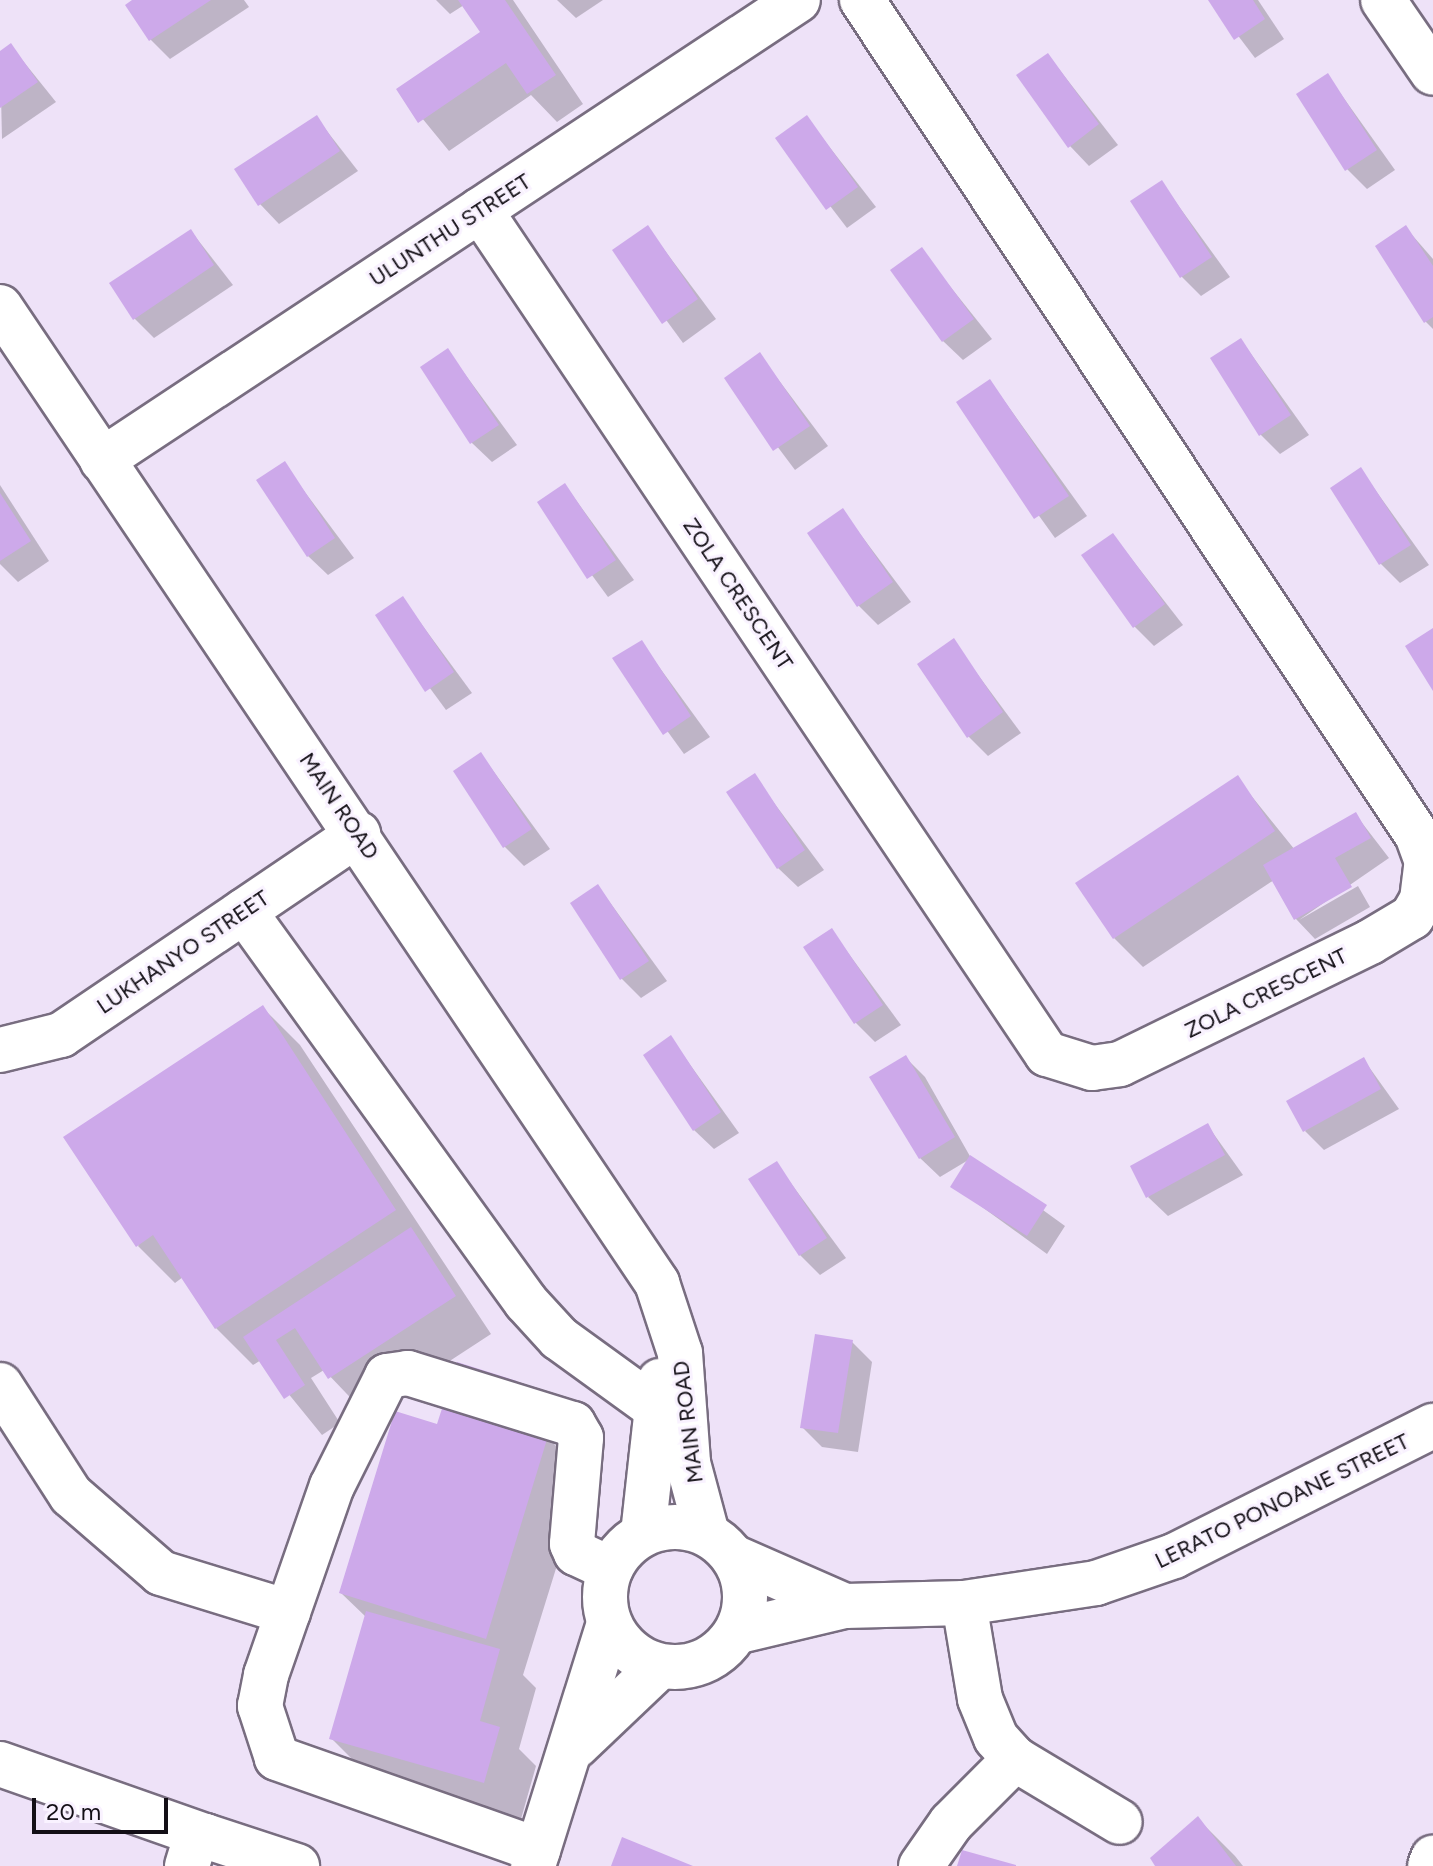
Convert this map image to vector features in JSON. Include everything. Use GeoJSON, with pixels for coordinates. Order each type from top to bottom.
{"type":"FeatureCollection","features":[{"type":"Feature","properties":{"kind":"street","name":"ULUNTHU STREET"},"geometry":{"type":"LineString","coordinates":[[102,460],[798,0]]}},
{"type":"Feature","properties":{"kind":"street","name":"ZOLA CRESCENT"},"geometry":{"type":"LineString","coordinates":[[480,210],[1047,1054],[1092,1068],[1120,1064],[1370,942],[1412,917],[1422,900],[1427,862],[1417,835],[862,0]]}},
{"type":"Feature","properties":{"kind":"street"},"geometry":{"type":"LineString","coordinates":[[1383,0],[1433,73]]}},
{"type":"Feature","properties":{"kind":"street","name":"MAIN ROAD"},"geometry":{"type":"LineString","coordinates":[[0,307],[651,1273],[668,1311],[680,1353],[688,1463],[720,1545]]}},
{"type":"Feature","properties":{"kind":"street","name":"LUKHANYO STREET"},"geometry":{"type":"LineString","coordinates":[[1,1051],[61,1035],[358,834]]}},
{"type":"Feature","properties":{"kind":"street"},"geometry":{"type":"LineString","coordinates":[[244,911],[526,1302],[559,1338],[657,1409]]}},
{"type":"Feature","properties":{"kind":"street","name":"MAIN ROAD"},"geometry":{"type":"LineString","coordinates":[[643,1534],[668,1311]]}},
{"type":"Feature","properties":{"kind":"street"},"geometry":{"type":"LineString","coordinates":[[609,1624],[576,1746],[536,1858],[277,1758],[260,1706],[288,1612],[372,1395],[387,1376],[408,1373],[573,1424],[581,1438],[572,1544],[576,1553],[611,1569]]}},
{"type":"Feature","properties":{"kind":"street"},"geometry":{"type":"LineString","coordinates":[[0,1385],[71,1495],[161,1573],[288,1612]]}},
{"type":"Feature","properties":{"kind":"street","name":"LERATO PONOANE STREET"},"geometry":{"type":"LineString","coordinates":[[739,1631],[845,1606],[964,1603],[1057,1591],[1150,1566],[1433,1426]]}},
{"type":"Feature","properties":{"kind":"street"},"geometry":{"type":"LineString","coordinates":[[686,1527],[720,1545],[745,1603],[739,1631],[706,1661],[659,1667],[638,1658],[609,1624],[604,1603],[611,1569],[643,1534],[686,1527]]}},
{"type":"Feature","properties":{"kind":"street","name":"LERATO PONOANE STREET"},"geometry":{"type":"LineString","coordinates":[[720,1545],[845,1606]]}},
{"type":"Feature","properties":{"kind":"street"},"geometry":{"type":"LineString","coordinates":[[964,1603],[980,1699],[996,1738],[1015,1759],[1120,1822]]}},
{"type":"Feature","properties":{"kind":"street"},"geometry":{"type":"LineString","coordinates":[[576,1746],[659,1667]]}},
{"type":"Feature","properties":{"kind":"street"},"geometry":{"type":"LineString","coordinates":[[921,1866],[951,1823],[1015,1759]]}},
{"type":"Feature","properties":{"kind":"street"},"geometry":{"type":"LineString","coordinates":[[0,1764],[196,1851],[297,1866]]}},
{"type":"Feature","properties":{"kind":"street"},"geometry":{"type":"LineString","coordinates":[[1430,1866],[1433,1858]]}},
{"type":"Feature","properties":{"kind":"building"},"geometry":{"type":"Polygon","coordinates":[[[132,0],[211,0],[149,41],[125,5],[132,0]]]}},
{"type":"Feature","properties":{"kind":"building"},"geometry":{"type":"Polygon","coordinates":[[[458,0],[505,0],[556,75],[527,94],[506,63],[418,123],[396,89],[480,32],[458,0]]]}},
{"type":"Feature","properties":{"kind":"building"},"geometry":{"type":"Polygon","coordinates":[[[1208,0],[1253,0],[1265,19],[1234,40],[1208,0]]]}},
{"type":"Feature","properties":{"kind":"building"},"geometry":{"type":"Polygon","coordinates":[[[11,43],[38,82],[0,108],[0,51],[11,43]]]}},
{"type":"Feature","properties":{"kind":"building"},"geometry":{"type":"Polygon","coordinates":[[[1048,53],[1099,124],[1068,148],[1016,75],[1048,53]]]}},
{"type":"Feature","properties":{"kind":"building"},"geometry":{"type":"Polygon","coordinates":[[[1328,73],[1377,150],[1345,171],[1296,94],[1328,73]]]}},
{"type":"Feature","properties":{"kind":"building"},"geometry":{"type":"Polygon","coordinates":[[[317,115],[340,151],[258,206],[234,169],[317,115]]]}},
{"type":"Feature","properties":{"kind":"building"},"geometry":{"type":"Polygon","coordinates":[[[807,115],[858,187],[826,210],[775,138],[807,115]]]}},
{"type":"Feature","properties":{"kind":"building"},"geometry":{"type":"Polygon","coordinates":[[[1162,180],[1212,257],[1180,278],[1130,201],[1162,180]]]}},
{"type":"Feature","properties":{"kind":"building"},"geometry":{"type":"Polygon","coordinates":[[[648,225],[698,299],[662,324],[612,250],[648,225]]]}},
{"type":"Feature","properties":{"kind":"building"},"geometry":{"type":"Polygon","coordinates":[[[1406,225],[1433,266],[1433,317],[1424,323],[1375,246],[1406,225]]]}},
{"type":"Feature","properties":{"kind":"building"},"geometry":{"type":"Polygon","coordinates":[[[191,229],[214,265],[133,320],[109,283],[191,229]]]}},
{"type":"Feature","properties":{"kind":"building"},"geometry":{"type":"Polygon","coordinates":[[[922,247],[974,319],[942,342],[890,270],[922,247]]]}},
{"type":"Feature","properties":{"kind":"building"},"geometry":{"type":"Polygon","coordinates":[[[1241,338],[1291,415],[1259,436],[1210,358],[1241,338]]]}},
{"type":"Feature","properties":{"kind":"building"},"geometry":{"type":"Polygon","coordinates":[[[448,348],[499,425],[470,444],[420,367],[448,348]]]}},
{"type":"Feature","properties":{"kind":"building"},"geometry":{"type":"Polygon","coordinates":[[[760,352],[810,426],[773,451],[724,378],[760,352]]]}},
{"type":"Feature","properties":{"kind":"building"},"geometry":{"type":"Polygon","coordinates":[[[990,379],[1069,496],[1034,519],[956,402],[990,379]]]}},
{"type":"Feature","properties":{"kind":"building"},"geometry":{"type":"Polygon","coordinates":[[[285,461],[335,538],[307,557],[256,480],[285,461]]]}},
{"type":"Feature","properties":{"kind":"building"},"geometry":{"type":"Polygon","coordinates":[[[1361,467],[1411,545],[1379,565],[1330,488],[1361,467]]]}},
{"type":"Feature","properties":{"kind":"building"},"geometry":{"type":"Polygon","coordinates":[[[565,483],[616,560],[587,579],[537,502],[565,483]]]}},
{"type":"Feature","properties":{"kind":"building"},"geometry":{"type":"Polygon","coordinates":[[[0,493],[31,541],[0,561],[0,493]]]}},
{"type":"Feature","properties":{"kind":"building"},"geometry":{"type":"Polygon","coordinates":[[[843,508],[893,582],[857,607],[807,533],[843,508]]]}},
{"type":"Feature","properties":{"kind":"building"},"geometry":{"type":"Polygon","coordinates":[[[1113,533],[1165,604],[1133,628],[1081,555],[1113,533]]]}},
{"type":"Feature","properties":{"kind":"building"},"geometry":{"type":"Polygon","coordinates":[[[403,596],[454,672],[425,692],[375,615],[403,596]]]}},
{"type":"Feature","properties":{"kind":"building"},"geometry":{"type":"Polygon","coordinates":[[[1433,628],[1433,691],[1405,646],[1433,628]]]}},
{"type":"Feature","properties":{"kind":"building"},"geometry":{"type":"Polygon","coordinates":[[[954,638],[1003,712],[967,738],[917,664],[954,638]]]}},
{"type":"Feature","properties":{"kind":"building"},"geometry":{"type":"Polygon","coordinates":[[[642,640],[691,716],[663,735],[612,658],[642,640]]]}},
{"type":"Feature","properties":{"kind":"building"},"geometry":{"type":"Polygon","coordinates":[[[481,752],[532,829],[503,848],[453,771],[481,752]]]}},
{"type":"Feature","properties":{"kind":"building"},"geometry":{"type":"Polygon","coordinates":[[[755,773],[805,850],[777,869],[726,792],[755,773]]]}},
{"type":"Feature","properties":{"kind":"building"},"geometry":{"type":"Polygon","coordinates":[[[1238,775],[1275,831],[1113,939],[1075,883],[1238,775]]]}},
{"type":"Feature","properties":{"kind":"building"},"geometry":{"type":"Polygon","coordinates":[[[1356,812],[1371,838],[1335,858],[1352,887],[1294,920],[1263,865],[1356,812]]]}},
{"type":"Feature","properties":{"kind":"building"},"geometry":{"type":"Polygon","coordinates":[[[598,884],[649,961],[620,980],[570,903],[598,884]]]}},
{"type":"Feature","properties":{"kind":"building"},"geometry":{"type":"Polygon","coordinates":[[[832,928],[883,1005],[854,1024],[803,947],[832,928]]]}},
{"type":"Feature","properties":{"kind":"building"},"geometry":{"type":"Polygon","coordinates":[[[263,1005],[396,1210],[215,1329],[153,1235],[136,1247],[63,1137],[263,1005]]]}},
{"type":"Feature","properties":{"kind":"building"},"geometry":{"type":"Polygon","coordinates":[[[671,1035],[721,1112],[693,1131],[643,1055],[671,1035]]]}},
{"type":"Feature","properties":{"kind":"building"},"geometry":{"type":"Polygon","coordinates":[[[906,1055],[955,1137],[919,1159],[869,1077],[906,1055]]]}},
{"type":"Feature","properties":{"kind":"building"},"geometry":{"type":"Polygon","coordinates":[[[1364,1057],[1381,1089],[1303,1132],[1286,1101],[1364,1057]]]}},
{"type":"Feature","properties":{"kind":"building"},"geometry":{"type":"Polygon","coordinates":[[[1208,1123],[1225,1155],[1146,1198],[1130,1166],[1208,1123]]]}},
{"type":"Feature","properties":{"kind":"building"},"geometry":{"type":"Polygon","coordinates":[[[970,1155],[1047,1205],[1027,1236],[950,1187],[970,1155]]]}},
{"type":"Feature","properties":{"kind":"building"},"geometry":{"type":"Polygon","coordinates":[[[777,1161],[827,1238],[799,1256],[748,1179],[777,1161]]]}},
{"type":"Feature","properties":{"kind":"building"},"geometry":{"type":"Polygon","coordinates":[[[411,1227],[456,1296],[328,1379],[295,1328],[276,1340],[305,1385],[284,1399],[243,1337],[411,1227]]]}},
{"type":"Feature","properties":{"kind":"building"},"geometry":{"type":"Polygon","coordinates":[[[815,1334],[853,1340],[838,1433],[800,1428],[815,1334]]]}},
{"type":"Feature","properties":{"kind":"building"},"geometry":{"type":"Polygon","coordinates":[[[457,1362],[517,1381],[504,1422],[548,1436],[486,1639],[339,1593],[395,1411],[437,1424],[457,1362]]]}},
{"type":"Feature","properties":{"kind":"building"},"geometry":{"type":"Polygon","coordinates":[[[366,1611],[500,1649],[480,1721],[500,1727],[484,1783],[329,1739],[366,1611]]]}},
{"type":"Feature","properties":{"kind":"building"},"geometry":{"type":"Polygon","coordinates":[[[1198,1816],[1236,1866],[1155,1866],[1150,1858],[1198,1816]]]}},
{"type":"Feature","properties":{"kind":"building"},"geometry":{"type":"Polygon","coordinates":[[[622,1837],[693,1866],[611,1866],[622,1837]]]}},
{"type":"Feature","properties":{"kind":"building"},"geometry":{"type":"Polygon","coordinates":[[[962,1850],[1016,1865],[1016,1866],[957,1866],[962,1850]]]}}]}
